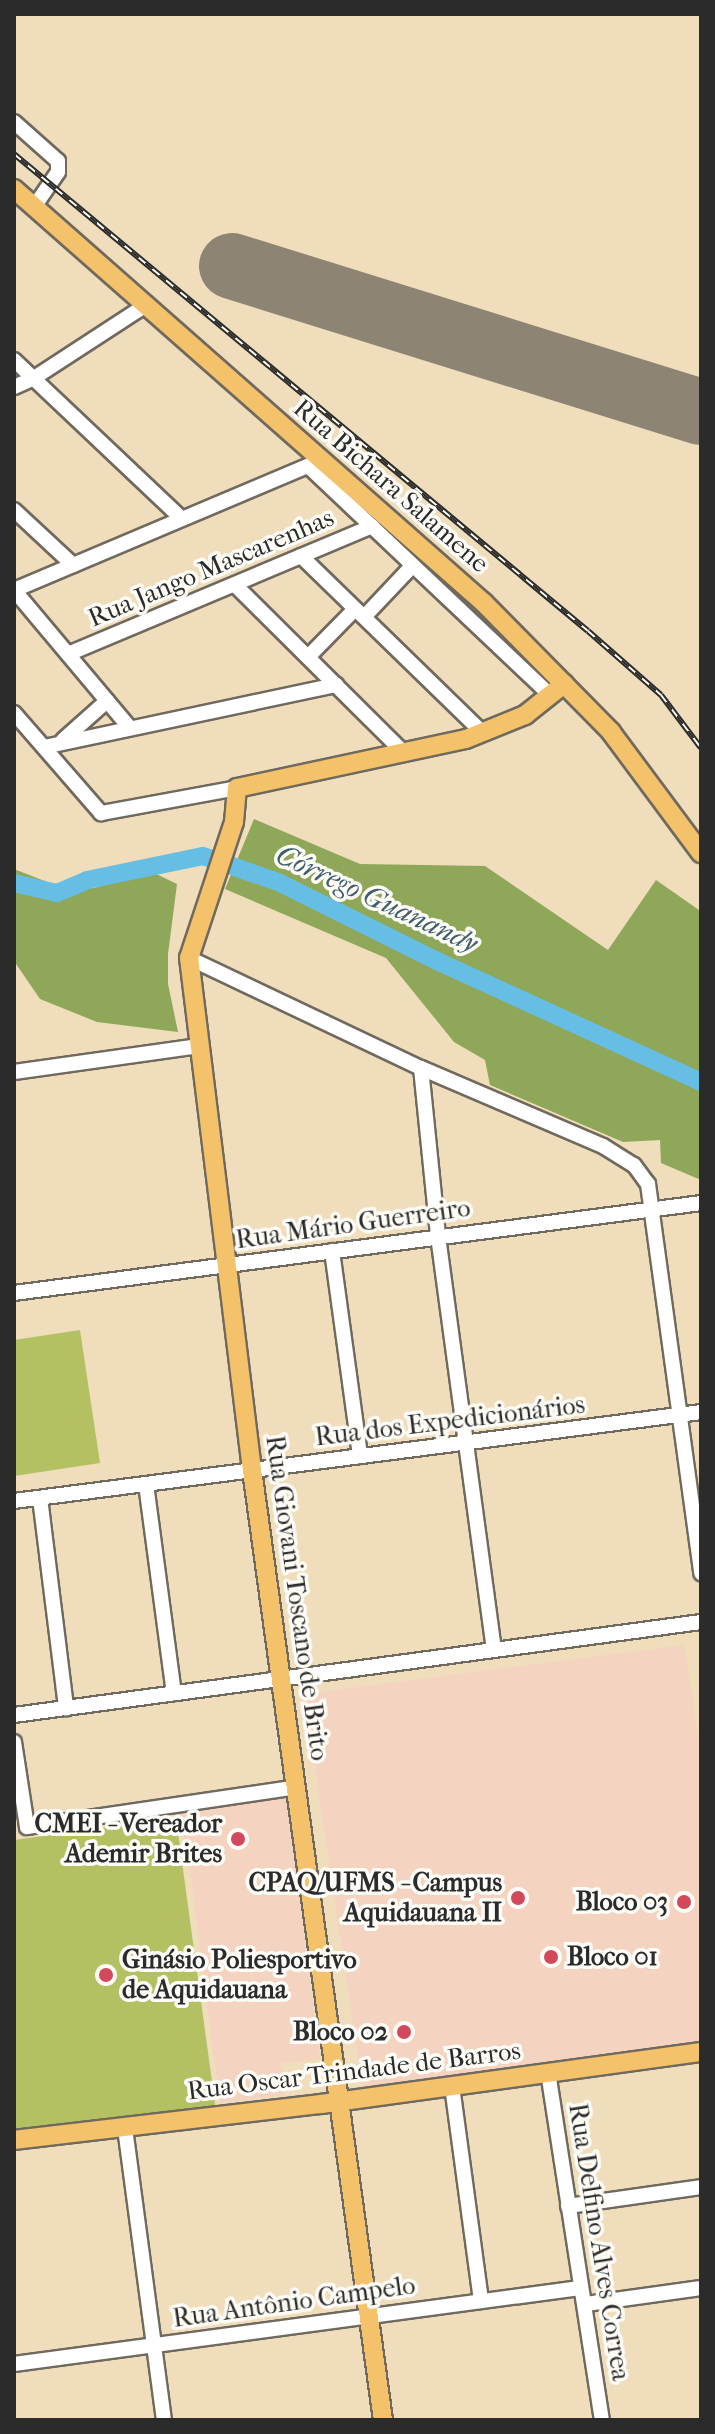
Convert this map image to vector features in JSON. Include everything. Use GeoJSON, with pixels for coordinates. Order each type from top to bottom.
{"type":"FeatureCollection","features":[{"type":"Feature","properties":{"kind":"main road","name":"Rua Bichara Salamene"},"geometry":{"type":"LineString","coordinates":[[14,189],[146,305],[315,463],[484,603],[557,690],[611,732],[701,853]]}},
{"type":"Feature","properties":{"kind":"main road"},"geometry":{"type":"LineString","coordinates":[[237,788],[482,732],[525,715],[557,690]]}},
{"type":"Feature","properties":{"kind":"main road","name":"Rua Giovani Toscano de Brito"},"geometry":{"type":"LineString","coordinates":[[237,788],[232,827],[189,958],[252,1470],[383,2420]]}},
{"type":"Feature","properties":{"kind":"main road","name":"Rua Oscar Trindade de Barros"},"geometry":{"type":"LineString","coordinates":[[14,2140],[339,2101],[701,2052]]}},
{"type":"Feature","properties":{"kind":"street"},"geometry":{"type":"LineString","coordinates":[[14,122],[58,161],[58,172],[34,207]]}},
{"type":"Feature","properties":{"kind":"street"},"geometry":{"type":"LineString","coordinates":[[14,387],[34,378],[146,305]]}},
{"type":"Feature","properties":{"kind":"street"},"geometry":{"type":"LineString","coordinates":[[14,360],[182,519]]}},
{"type":"Feature","properties":{"kind":"street"},"geometry":{"type":"LineString","coordinates":[[129,727],[14,590],[315,463],[372,526],[413,565],[557,690]]}},
{"type":"Feature","properties":{"kind":"street"},"geometry":{"type":"LineString","coordinates":[[14,510],[73,565]]}},
{"type":"Feature","properties":{"kind":"street","name":"Rua Jango Mascarenhas"},"geometry":{"type":"LineString","coordinates":[[68,654],[372,526]]}},
{"type":"Feature","properties":{"kind":"street"},"geometry":{"type":"LineString","coordinates":[[301,556],[482,732]]}},
{"type":"Feature","properties":{"kind":"street"},"geometry":{"type":"LineString","coordinates":[[308,657],[413,565]]}},
{"type":"Feature","properties":{"kind":"street"},"geometry":{"type":"LineString","coordinates":[[235,585],[403,752]]}},
{"type":"Feature","properties":{"kind":"street"},"geometry":{"type":"LineString","coordinates":[[44,747],[336,685]]}},
{"type":"Feature","properties":{"kind":"street"},"geometry":{"type":"LineString","coordinates":[[60,743],[107,701]]}},
{"type":"Feature","properties":{"kind":"street"},"geometry":{"type":"LineString","coordinates":[[14,713],[101,813],[237,788]]}},
{"type":"Feature","properties":{"kind":"street"},"geometry":{"type":"LineString","coordinates":[[189,958],[421,1068],[603,1146],[634,1165],[648,1184],[679,1415],[697,1517],[701,1573]]}},
{"type":"Feature","properties":{"kind":"street"},"geometry":{"type":"LineString","coordinates":[[14,1072],[199,1046]]}},
{"type":"Feature","properties":{"kind":"street"},"geometry":{"type":"LineString","coordinates":[[421,1068],[438,1236],[494,1649]]}},
{"type":"Feature","properties":{"kind":"street","name":"Rua Mário Guerreiro"},"geometry":{"type":"LineString","coordinates":[[14,1291],[700,1202]]}},
{"type":"Feature","properties":{"kind":"street"},"geometry":{"type":"LineString","coordinates":[[332,1251],[360,1456]]}},
{"type":"Feature","properties":{"kind":"street","name":"Rua dos Expedicionários"},"geometry":{"type":"LineString","coordinates":[[14,1501],[701,1412]]}},
{"type":"Feature","properties":{"kind":"street"},"geometry":{"type":"LineString","coordinates":[[146,1484],[174,1693]]}},
{"type":"Feature","properties":{"kind":"street"},"geometry":{"type":"LineString","coordinates":[[40,1498],[66,1708]]}},
{"type":"Feature","properties":{"kind":"street"},"geometry":{"type":"LineString","coordinates":[[14,1715],[701,1622]]}},
{"type":"Feature","properties":{"kind":"street"},"geometry":{"type":"LineString","coordinates":[[14,1742],[27,1827],[297,1787]]}},
{"type":"Feature","properties":{"kind":"street","name":"Rua Delfino Alves Correa"},"geometry":{"type":"LineString","coordinates":[[548,2072],[602,2420]]}},
{"type":"Feature","properties":{"kind":"street"},"geometry":{"type":"LineString","coordinates":[[452,2086],[481,2301]]}},
{"type":"Feature","properties":{"kind":"street"},"geometry":{"type":"LineString","coordinates":[[125,2128],[164,2420]]}},
{"type":"Feature","properties":{"kind":"street"},"geometry":{"type":"LineString","coordinates":[[568,2206],[701,2187]]}},
{"type":"Feature","properties":{"kind":"street","name":"Rua Antônio Campelo"},"geometry":{"type":"LineString","coordinates":[[14,2364],[580,2288]]}},
{"type":"Feature","properties":{"kind":"street"},"geometry":{"type":"LineString","coordinates":[[586,2304],[701,2288]]}},
{"type":"Feature","properties":{"kind":"shaded area","name":"CPAQ/UFMS - Campus Aquidauana II"},"geometry":{"type":"Polygon","coordinates":[[[684,1645],[701,1753],[701,2044],[363,2089],[304,1694],[684,1645]]]}},
{"type":"Feature","properties":{"kind":"shaded area"},"geometry":{"type":"Polygon","coordinates":[[[286,1796],[320,2059],[281,2063],[285,2095],[220,2103],[191,1877],[179,1813],[286,1796]]]}},
{"type":"Feature","properties":{"kind":"green space"},"geometry":{"type":"Polygon","coordinates":[[[254,819],[360,864],[485,866],[608,950],[656,880],[699,910],[701,1180],[661,1163],[660,1140],[623,1142],[490,1085],[485,1060],[454,1042],[386,958],[225,889],[254,819]]]}},
{"type":"Feature","properties":{"kind":"green space"},"geometry":{"type":"Polygon","coordinates":[[[14,869],[65,889],[94,888],[150,871],[177,884],[168,954],[168,984],[178,1032],[97,1022],[40,999],[14,961],[14,869]]]}},
{"type":"Feature","properties":{"kind":"green space"},"geometry":{"type":"Polygon","coordinates":[[[80,1330],[100,1463],[14,1476],[14,1340],[80,1330]]]}},
{"type":"Feature","properties":{"kind":"green space","name":"Ginásio Poliesportivo de Aquidauana"},"geometry":{"type":"Polygon","coordinates":[[[176,1818],[216,2111],[14,2137],[14,1840],[176,1818]]]}},
{"type":"Feature","properties":{"kind":"waterway","name":"Córrego Guanandy"},"geometry":{"type":"LineString","coordinates":[[14,883],[57,893],[87,880],[203,856],[278,882],[437,961],[701,1082]]}},
{"type":"Feature","properties":{"kind":"runway"},"geometry":{"type":"LineString","coordinates":[[232,266],[701,412]]}},
{"type":"Feature","properties":{"kind":"railway"},"geometry":{"type":"LineString","coordinates":[[14,154],[588,631],[661,695],[701,748]]}},
{"type":"Feature","properties":{"kind":"place","name":"CMEI - Vereador Ademir Brites"},"geometry":{"type":"Point","coordinates":[238,1839]}},
{"type":"Feature","properties":{"kind":"place","name":"CPAQ/UFMS - Campus Aquidauana II"},"geometry":{"type":"Point","coordinates":[518,1898]}},
{"type":"Feature","properties":{"kind":"place","name":"Bloco 03"},"geometry":{"type":"Point","coordinates":[684,1902]}},
{"type":"Feature","properties":{"kind":"place","name":"Bloco 01"},"geometry":{"type":"Point","coordinates":[551,1957]}},
{"type":"Feature","properties":{"kind":"place","name":"Ginásio Poliesportivo de Aquidauana"},"geometry":{"type":"Point","coordinates":[106,1975]}},
{"type":"Feature","properties":{"kind":"place","name":"Bloco 02"},"geometry":{"type":"Point","coordinates":[404,2032]}}]}
